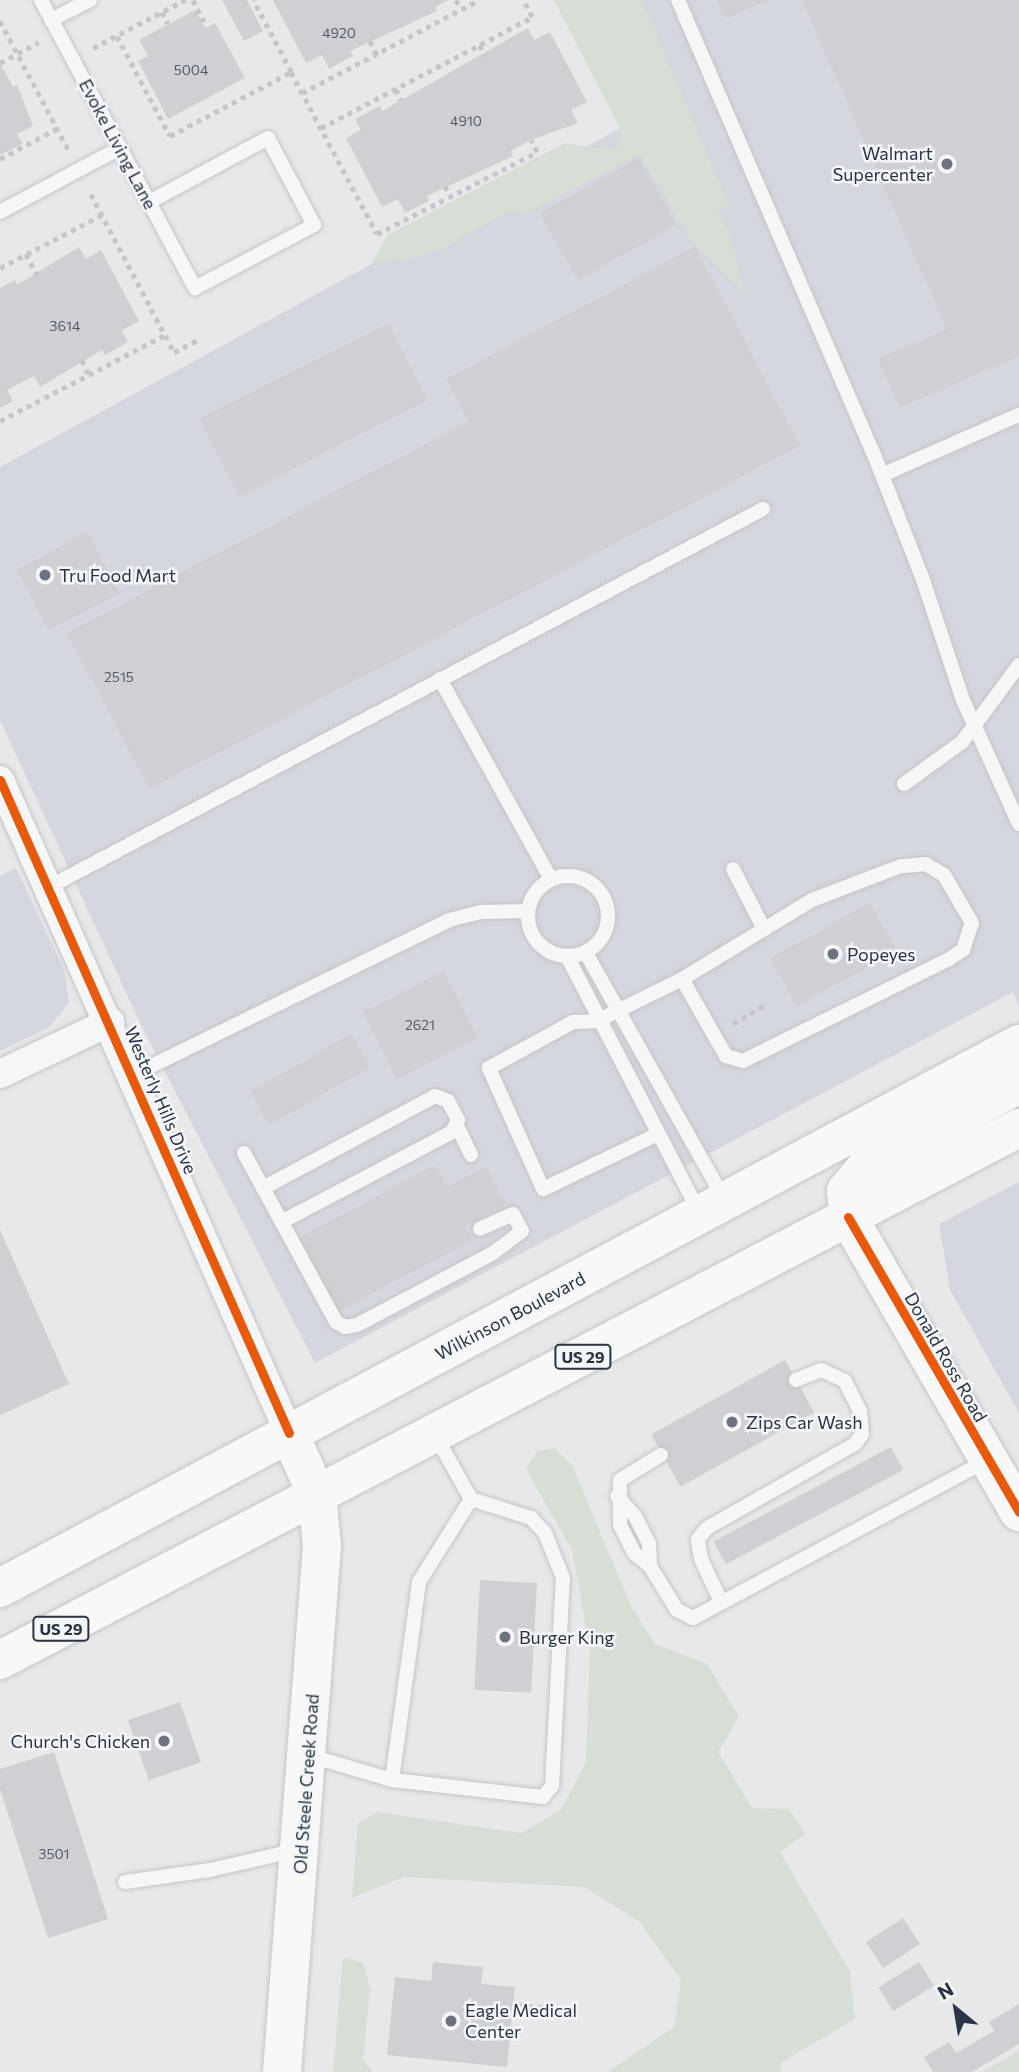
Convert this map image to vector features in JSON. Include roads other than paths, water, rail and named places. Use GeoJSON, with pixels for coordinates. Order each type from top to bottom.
{"type":"FeatureCollection","features":[{"type":"Feature","properties":{"kind":"main road","name":"Wilkinson Boulevard"},"geometry":{"type":"LineString","coordinates":[[0,1588],[1019,1044]]}},
{"type":"Feature","properties":{"kind":"main road"},"geometry":{"type":"LineString","coordinates":[[848,1217],[846,1191],[864,1168],[1019,1084]]}},
{"type":"Feature","properties":{"kind":"main road","name":"US 29"},"geometry":{"type":"LineString","coordinates":[[0,1660],[1019,1128]]}},
{"type":"Feature","properties":{"kind":"main road","name":"Donald Ross Road"},"geometry":{"type":"LineString","coordinates":[[848,1217],[1019,1512]]}},
{"type":"Feature","properties":{"kind":"main road","name":"Westerly Hills Drive"},"geometry":{"type":"LineString","coordinates":[[289,1433],[317,1495]]}},
{"type":"Feature","properties":{"kind":"main road","name":"Old Steele Creek Road"},"geometry":{"type":"LineString","coordinates":[[282,2072],[302,1849],[306,1755],[322,1546],[317,1495]]}},
{"type":"Feature","properties":{"kind":"street","name":"Westerly Hills Drive"},"geometry":{"type":"LineString","coordinates":[[0,780],[110,1022],[289,1433]]}},
{"type":"Feature","properties":{"kind":"street"},"geometry":{"type":"LineString","coordinates":[[0,1074],[110,1022]]}},
{"type":"Feature","properties":{"kind":"lane","name":"Evoke Living Lane"},"geometry":{"type":"LineString","coordinates":[[41,0],[51,20],[195,288],[314,225],[268,138],[149,202]]}},
{"type":"Feature","properties":{"kind":"lane"},"geometry":{"type":"LineString","coordinates":[[51,20],[90,0]]}},
{"type":"Feature","properties":{"kind":"lane"},"geometry":{"type":"LineString","coordinates":[[678,0],[882,475],[974,728],[1019,824]]}},
{"type":"Feature","properties":{"kind":"lane"},"geometry":{"type":"LineString","coordinates":[[0,212],[120,148]]}},
{"type":"Feature","properties":{"kind":"lane"},"geometry":{"type":"LineString","coordinates":[[882,475],[1019,415]]}},
{"type":"Feature","properties":{"kind":"lane"},"geometry":{"type":"LineString","coordinates":[[49,887],[763,509]]}},
{"type":"Feature","properties":{"kind":"lane"},"geometry":{"type":"LineString","coordinates":[[904,784],[974,728],[1019,665]]}},
{"type":"Feature","properties":{"kind":"lane"},"geometry":{"type":"LineString","coordinates":[[440,680],[551,879]]}},
{"type":"Feature","properties":{"kind":"lane"},"geometry":{"type":"LineString","coordinates":[[658,1134],[549,1189],[538,1184],[489,1068],[573,1023],[597,1021],[682,979],[812,900],[901,866],[926,864],[944,875],[971,923],[963,950],[950,959],[743,1061],[726,1056],[682,979]]}},
{"type":"Feature","properties":{"kind":"lane"},"geometry":{"type":"LineString","coordinates":[[733,869],[764,929]]}},
{"type":"Feature","properties":{"kind":"lane"},"geometry":{"type":"LineString","coordinates":[[577,877],[599,890],[606,902],[603,937],[586,953],[567,956],[539,945],[532,935],[527,911],[540,887],[551,879],[577,877]]}},
{"type":"Feature","properties":{"kind":"lane"},"geometry":{"type":"LineString","coordinates":[[133,1075],[449,920],[480,912],[527,911]]}},
{"type":"Feature","properties":{"kind":"lane"},"geometry":{"type":"LineString","coordinates":[[586,953],[713,1209]]}},
{"type":"Feature","properties":{"kind":"lane"},"geometry":{"type":"LineString","coordinates":[[567,956],[597,1021],[658,1134],[713,1209]]}},
{"type":"Feature","properties":{"kind":"lane"},"geometry":{"type":"LineString","coordinates":[[263,1188],[435,1096],[448,1101],[471,1155]]}},
{"type":"Feature","properties":{"kind":"lane"},"geometry":{"type":"LineString","coordinates":[[281,1222],[457,1126]]}},
{"type":"Feature","properties":{"kind":"lane"},"geometry":{"type":"LineString","coordinates":[[244,1153],[336,1322],[345,1327],[357,1325],[481,1260],[522,1231],[513,1214],[480,1229]]}},
{"type":"Feature","properties":{"kind":"lane"},"geometry":{"type":"LineString","coordinates":[[721,1602],[701,1559],[698,1539],[707,1528],[855,1444],[862,1434],[860,1411],[845,1381],[821,1370],[796,1380]]}},
{"type":"Feature","properties":{"kind":"lane"},"geometry":{"type":"LineString","coordinates":[[306,1755],[392,1780],[543,1797],[552,1786],[563,1578],[545,1533],[531,1518],[471,1499],[435,1434]]}},
{"type":"Feature","properties":{"kind":"lane"},"geometry":{"type":"LineString","coordinates":[[661,1455],[620,1480],[617,1496],[635,1516],[649,1544],[650,1566],[677,1610],[693,1618],[988,1461]]}},
{"type":"Feature","properties":{"kind":"lane"},"geometry":{"type":"LineString","coordinates":[[392,1780],[419,1581],[471,1499]]}},
{"type":"Feature","properties":{"kind":"lane"},"geometry":{"type":"LineString","coordinates":[[125,1882],[210,1870],[302,1849]]}},
{"type":"Feature","properties":{"kind":"place","name":"Walmart Supercenter"},"geometry":{"type":"Point","coordinates":[947,164]}},
{"type":"Feature","properties":{"kind":"place","name":"Tru Food Mart"},"geometry":{"type":"Point","coordinates":[45,575]}},
{"type":"Feature","properties":{"kind":"place","name":"Popeyes"},"geometry":{"type":"Point","coordinates":[833,954]}},
{"type":"Feature","properties":{"kind":"place","name":"Zips Car Wash"},"geometry":{"type":"Point","coordinates":[732,1422]}},
{"type":"Feature","properties":{"kind":"place","name":"Burger King"},"geometry":{"type":"Point","coordinates":[505,1637]}},
{"type":"Feature","properties":{"kind":"place","name":"Church's Chicken"},"geometry":{"type":"Point","coordinates":[164,1741]}},
{"type":"Feature","properties":{"kind":"place","name":"Eagle Medical Center"},"geometry":{"type":"Point","coordinates":[451,2021]}}]}
